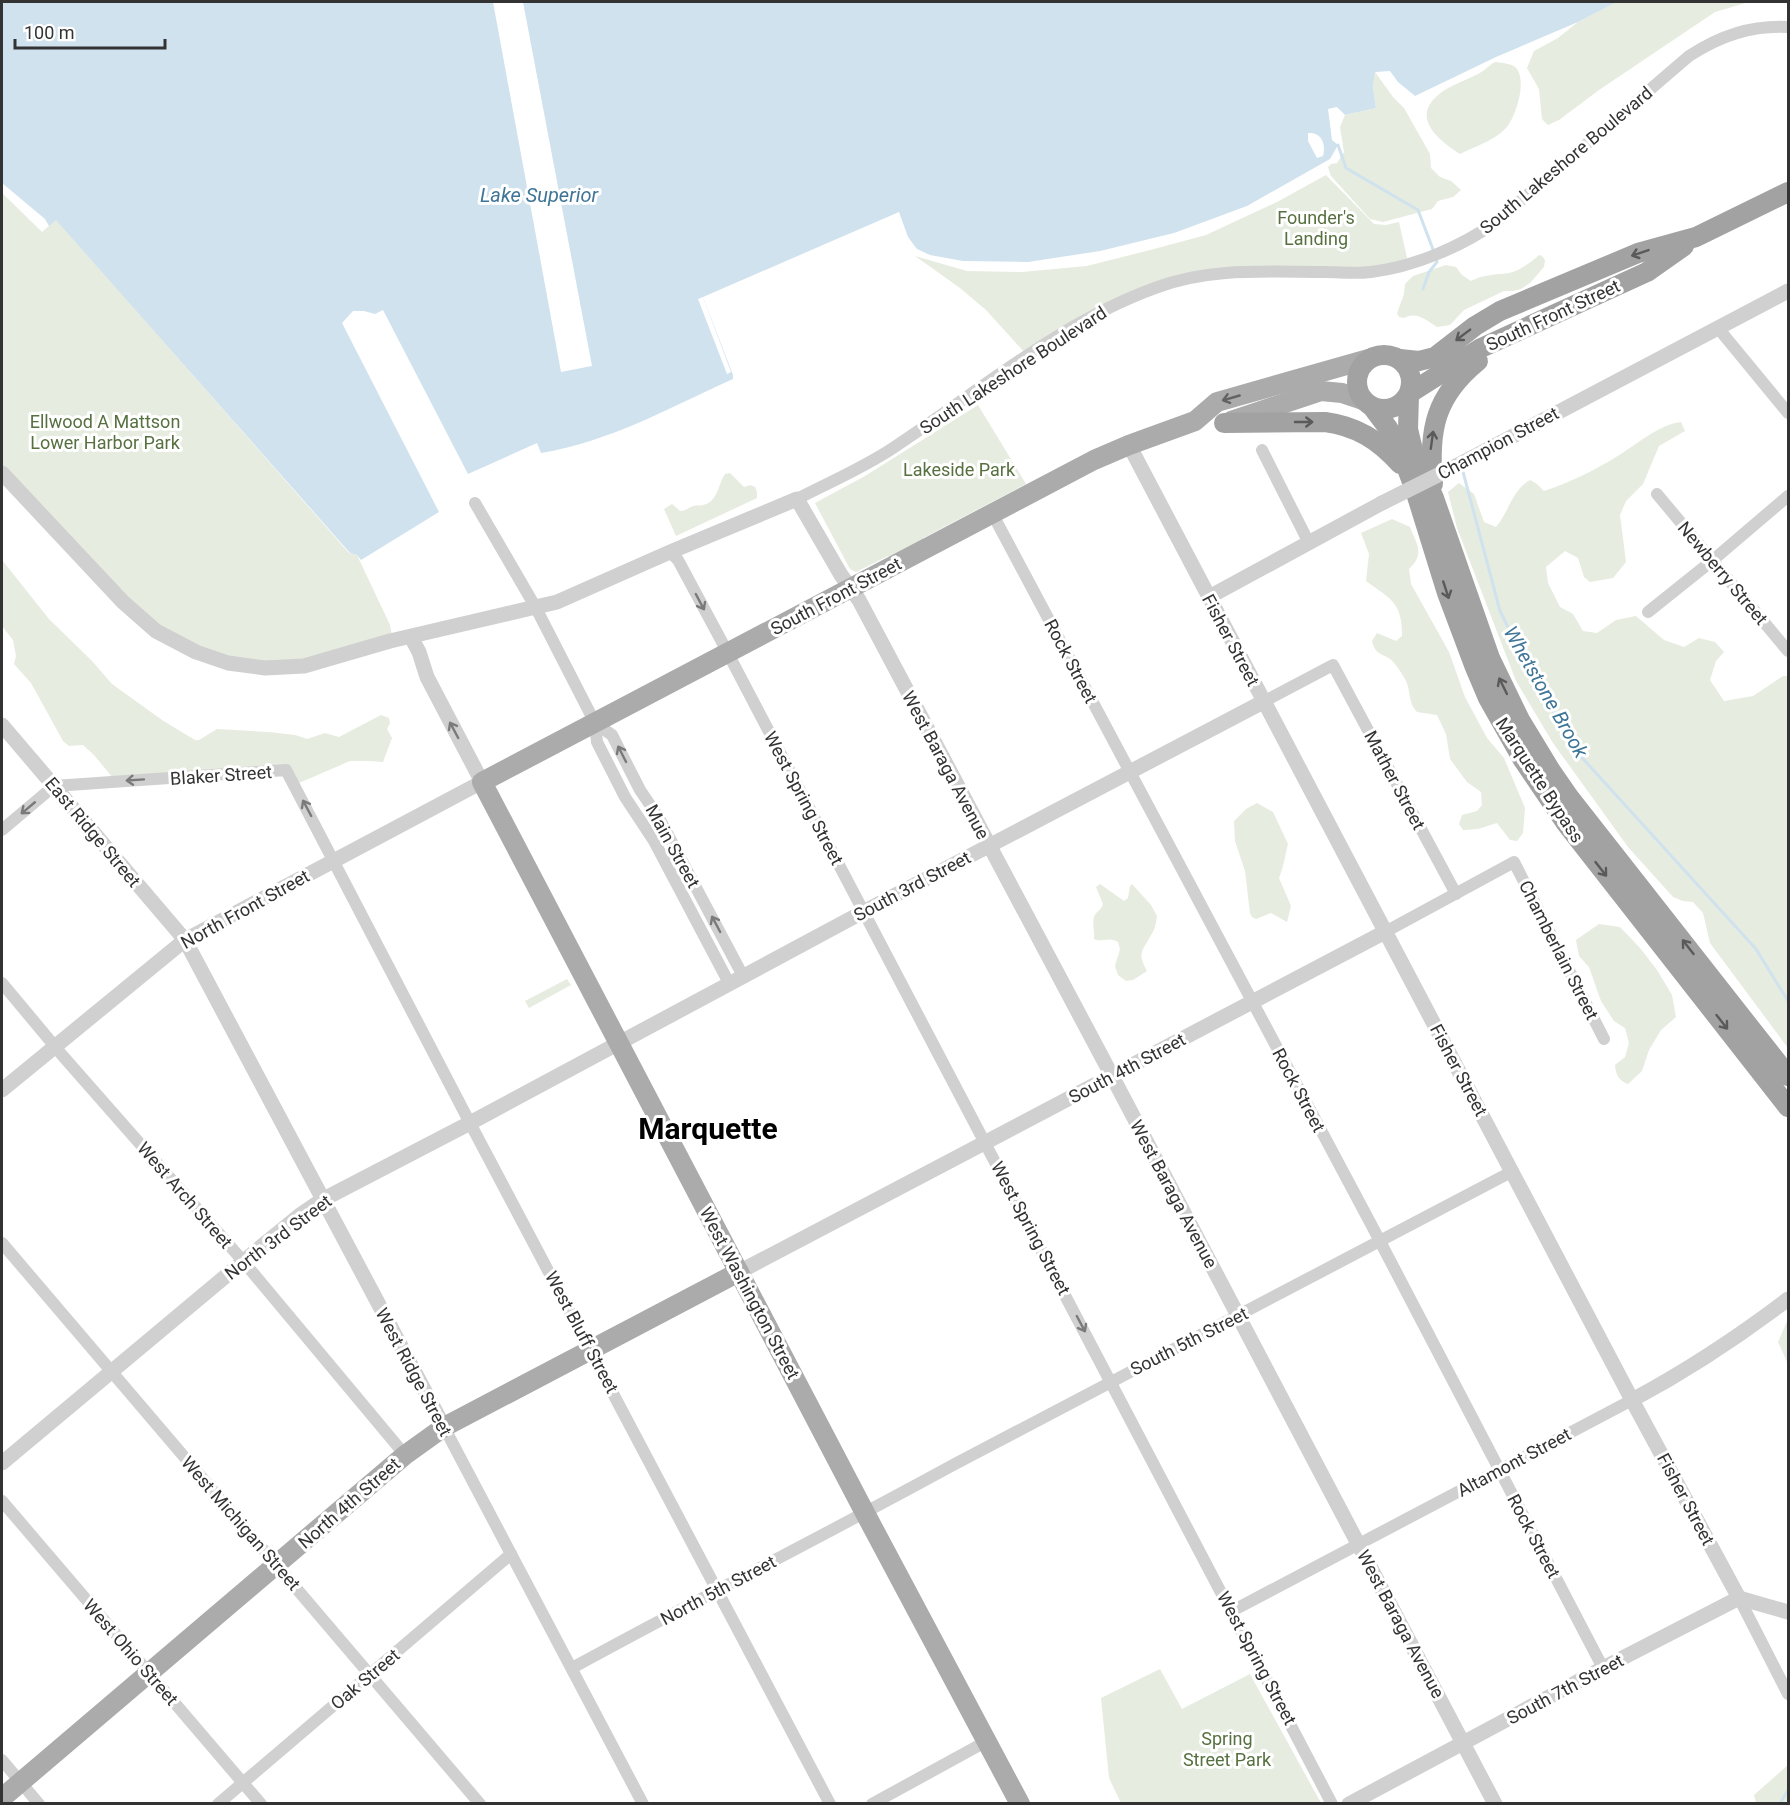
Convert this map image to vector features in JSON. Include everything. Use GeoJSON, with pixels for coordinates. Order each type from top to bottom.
{"type":"FeatureCollection","features":[{"type":"Feature","properties":{"kind":"highway","name":"South Front Street"},"geometry":{"type":"LineString","coordinates":[[1410,394],[1473,353],[1647,272],[1696,237],[1788,192]]}},
{"type":"Feature","properties":{"kind":"highway","name":"South Front Street"},"geometry":{"type":"LineString","coordinates":[[1400,359],[1419,361],[1435,357],[1475,326],[1500,311],[1638,253],[1696,237]]}},
{"type":"Feature","properties":{"kind":"highway"},"geometry":{"type":"LineString","coordinates":[[1434,498],[1431,444],[1440,408],[1453,384],[1462,374],[1504,339]]}},
{"type":"Feature","properties":{"kind":"highway"},"geometry":{"type":"LineString","coordinates":[[1383,354],[1400,359],[1410,377],[1410,394],[1394,409],[1381,410],[1368,404],[1357,385],[1363,364],[1368,359],[1383,354]]}},
{"type":"Feature","properties":{"kind":"highway","name":"Marquette Bypass"},"geometry":{"type":"LineString","coordinates":[[1410,394],[1408,429],[1413,450],[1434,498],[1478,629],[1520,720],[1551,771],[1594,830],[1788,1076]]}},
{"type":"Feature","properties":{"kind":"highway","name":"Marquette Bypass"},"geometry":{"type":"LineString","coordinates":[[1368,404],[1395,439],[1415,490],[1447,592],[1474,665],[1488,698],[1523,760],[1565,822],[1788,1107]]}},
{"type":"Feature","properties":{"kind":"highway"},"geometry":{"type":"LineString","coordinates":[[1224,423],[1325,422],[1338,424],[1357,430],[1373,439],[1392,454],[1408,473]]}},
{"type":"Feature","properties":{"kind":"main road","name":"South Front Street"},"geometry":{"type":"LineString","coordinates":[[482,782],[1094,460],[1195,421],[1217,402],[1368,359]]}},
{"type":"Feature","properties":{"kind":"main road","name":"South Front Street"},"geometry":{"type":"LineString","coordinates":[[1195,421],[1224,423],[1321,391],[1342,393],[1368,404]]}},
{"type":"Feature","properties":{"kind":"main road","name":"West Washington Street"},"geometry":{"type":"LineString","coordinates":[[482,782],[865,1513],[1020,1803]]}},
{"type":"Feature","properties":{"kind":"main road","name":"North 4th Street"},"geometry":{"type":"LineString","coordinates":[[2,1798],[405,1455],[444,1427],[739,1272]]}},
{"type":"Feature","properties":{"kind":"street","name":"South Lakeshore Boulevard"},"geometry":{"type":"LineString","coordinates":[[2,473],[123,602],[156,631],[196,652],[228,663],[265,668],[304,666],[411,637],[557,602],[797,499],[857,470],[892,449],[1089,317],[1158,286],[1223,273],[1368,272],[1395,268],[1471,239],[1496,222],[1689,56],[1704,46],[1737,32],[1768,26],[1788,27]]}},
{"type":"Feature","properties":{"kind":"street","name":"Champion Street"},"geometry":{"type":"LineString","coordinates":[[1209,597],[1382,503],[1788,291]]}},
{"type":"Feature","properties":{"kind":"street"},"geometry":{"type":"LineString","coordinates":[[1718,328],[1788,413]]}},
{"type":"Feature","properties":{"kind":"street","name":"Fisher Street"},"geometry":{"type":"LineString","coordinates":[[1129,445],[1788,1694]]}},
{"type":"Feature","properties":{"kind":"street"},"geometry":{"type":"LineString","coordinates":[[1262,450],[1309,543]]}},
{"type":"Feature","properties":{"kind":"street","name":"Newberry Street"},"geometry":{"type":"LineString","coordinates":[[1657,494],[1788,651]]}},
{"type":"Feature","properties":{"kind":"street"},"geometry":{"type":"LineString","coordinates":[[1648,612],[1788,496]]}},
{"type":"Feature","properties":{"kind":"street","name":"West Baraga Avenue"},"geometry":{"type":"LineString","coordinates":[[797,499],[849,588],[859,600],[1495,1803]]}},
{"type":"Feature","properties":{"kind":"street","name":"Main Street"},"geometry":{"type":"LineString","coordinates":[[474,503],[536,608],[595,723],[597,742],[626,797],[654,840],[736,980]]}},
{"type":"Feature","properties":{"kind":"street","name":"Rock Street"},"geometry":{"type":"LineString","coordinates":[[992,513],[1500,1469],[1603,1668]]}},
{"type":"Feature","properties":{"kind":"street","name":"West Spring Street"},"geometry":{"type":"LineString","coordinates":[[670,552],[678,560],[728,653],[1332,1803]]}},
{"type":"Feature","properties":{"kind":"street"},"geometry":{"type":"LineString","coordinates":[[411,637],[419,652],[427,677],[482,782]]}},
{"type":"Feature","properties":{"kind":"street","name":"South 3rd Street"},"geometry":{"type":"LineString","coordinates":[[619,1042],[1333,666]]}},
{"type":"Feature","properties":{"kind":"street","name":"Mather Street"},"geometry":{"type":"LineString","coordinates":[[1333,666],[1456,894]]}},
{"type":"Feature","properties":{"kind":"street","name":"East Ridge Street"},"geometry":{"type":"LineString","coordinates":[[2,724],[184,940]]}},
{"type":"Feature","properties":{"kind":"street","name":"Blaker Street"},"geometry":{"type":"LineString","coordinates":[[54,786],[286,770],[334,860]]}},
{"type":"Feature","properties":{"kind":"street","name":"North Front Street"},"geometry":{"type":"LineString","coordinates":[[2,1090],[184,940],[482,782]]}},
{"type":"Feature","properties":{"kind":"street"},"geometry":{"type":"LineString","coordinates":[[2,830],[54,786]]}},
{"type":"Feature","properties":{"kind":"street","name":"West Bluff Street"},"geometry":{"type":"LineString","coordinates":[[334,860],[470,1123],[830,1803]]}},
{"type":"Feature","properties":{"kind":"street","name":"South 4th Street"},"geometry":{"type":"LineString","coordinates":[[739,1272],[1514,862]]}},
{"type":"Feature","properties":{"kind":"street","name":"Chamberlain Street"},"geometry":{"type":"LineString","coordinates":[[1514,862],[1604,1039]]}},
{"type":"Feature","properties":{"kind":"street","name":"West Ridge Street"},"geometry":{"type":"LineString","coordinates":[[184,940],[643,1803]]}},
{"type":"Feature","properties":{"kind":"street","name":"West Arch Street"},"geometry":{"type":"LineString","coordinates":[[2,983],[243,1261],[405,1455]]}},
{"type":"Feature","properties":{"kind":"street","name":"North 3rd Street"},"geometry":{"type":"LineString","coordinates":[[2,1463],[300,1215],[322,1200],[619,1042]]}},
{"type":"Feature","properties":{"kind":"street","name":"South 5th Street"},"geometry":{"type":"LineString","coordinates":[[865,1513],[1513,1171]]}},
{"type":"Feature","properties":{"kind":"street","name":"West Michigan Street"},"geometry":{"type":"LineString","coordinates":[[2,1242],[480,1803]]}},
{"type":"Feature","properties":{"kind":"street","name":"Altamont Street"},"geometry":{"type":"LineString","coordinates":[[1232,1611],[1698,1363],[1788,1299]]}},
{"type":"Feature","properties":{"kind":"street","name":"West Ohio Street"},"geometry":{"type":"LineString","coordinates":[[2,1501],[261,1803]]}},
{"type":"Feature","properties":{"kind":"street","name":"North 5th Street"},"geometry":{"type":"LineString","coordinates":[[572,1668],[865,1513]]}},
{"type":"Feature","properties":{"kind":"street","name":"Oak Street"},"geometry":{"type":"LineString","coordinates":[[218,1803],[511,1554]]}},
{"type":"Feature","properties":{"kind":"street"},"geometry":{"type":"LineString","coordinates":[[1739,1598],[1787,1610]]}},
{"type":"Feature","properties":{"kind":"street","name":"South 7th Street"},"geometry":{"type":"LineString","coordinates":[[1350,1803],[1739,1598]]}},
{"type":"Feature","properties":{"kind":"street"},"geometry":{"type":"LineString","coordinates":[[872,1803],[987,1741]]}},
{"type":"Feature","properties":{"kind":"street"},"geometry":{"type":"LineString","coordinates":[[2,1760],[39,1803]]}},
{"type":"Feature","properties":{"kind":"green space"},"geometry":{"type":"Polygon","coordinates":[[[1617,2],[1749,2],[1715,12],[1599,90],[1559,120],[1548,125],[1542,119],[1539,89],[1527,68],[1534,51],[1558,38],[1578,22],[1617,2]]]}},
{"type":"Feature","properties":{"kind":"green space"},"geometry":{"type":"Polygon","coordinates":[[[1495,62],[1513,66],[1520,75],[1521,89],[1515,112],[1509,124],[1499,134],[1460,154],[1444,143],[1431,129],[1427,113],[1430,105],[1442,92],[1478,74],[1495,62]]]}},
{"type":"Feature","properties":{"kind":"green space"},"geometry":{"type":"Polygon","coordinates":[[[1375,72],[1404,108],[1430,154],[1431,168],[1440,177],[1451,181],[1461,190],[1453,197],[1438,201],[1432,209],[1383,222],[1370,219],[1331,176],[1328,167],[1337,163],[1344,152],[1340,127],[1345,115],[1376,108],[1373,87],[1375,72]]]}},
{"type":"Feature","properties":{"kind":"green space","name":"Founder's Landing"},"geometry":{"type":"Polygon","coordinates":[[[1326,175],[1374,224],[1386,225],[1399,222],[1407,258],[1383,267],[1175,279],[1025,353],[986,310],[915,256],[967,271],[1022,272],[1087,266],[1206,235],[1277,202],[1326,175]]]}},
{"type":"Feature","properties":{"kind":"green space","name":"Ellwood A Mattson Lower Harbor Park"},"geometry":{"type":"Polygon","coordinates":[[[2,189],[56,219],[349,553],[357,555],[390,625],[393,641],[265,668],[156,631],[2,473],[2,189]]]}},
{"type":"Feature","properties":{"kind":"green space"},"geometry":{"type":"Polygon","coordinates":[[[1539,255],[1545,260],[1544,267],[1530,283],[1521,289],[1504,291],[1464,310],[1450,325],[1437,327],[1421,317],[1413,315],[1404,318],[1399,317],[1397,313],[1405,284],[1413,276],[1446,265],[1456,267],[1471,281],[1485,276],[1513,272],[1539,255]]]}},
{"type":"Feature","properties":{"kind":"green space","name":"Lakeside Park"},"geometry":{"type":"Polygon","coordinates":[[[978,405],[1026,484],[923,538],[923,541],[856,572],[850,569],[815,503],[865,476],[978,405]]]}},
{"type":"Feature","properties":{"kind":"green space"},"geometry":{"type":"Polygon","coordinates":[[[1681,422],[1685,431],[1659,446],[1643,484],[1626,501],[1620,515],[1626,562],[1613,578],[1590,582],[1584,577],[1578,558],[1565,551],[1546,567],[1548,583],[1560,607],[1573,614],[1583,631],[1597,633],[1616,620],[1636,616],[1664,640],[1684,647],[1699,638],[1715,642],[1724,652],[1716,661],[1710,680],[1724,701],[1753,696],[1783,676],[1788,676],[1788,1048],[1710,943],[1703,913],[1693,902],[1673,897],[1628,847],[1553,743],[1516,681],[1457,528],[1448,492],[1459,483],[1474,494],[1484,522],[1496,527],[1519,489],[1530,480],[1544,491],[1562,485],[1608,462],[1656,431],[1681,422]]]}},
{"type":"Feature","properties":{"kind":"green space"},"geometry":{"type":"Polygon","coordinates":[[[730,473],[744,487],[750,485],[755,487],[757,498],[676,536],[664,509],[672,504],[682,511],[708,503],[715,497],[725,474],[730,473]]]}},
{"type":"Feature","properties":{"kind":"green space"},"geometry":{"type":"Polygon","coordinates":[[[1392,519],[1410,527],[1418,549],[1417,559],[1409,569],[1411,584],[1449,652],[1465,697],[1487,738],[1504,758],[1525,808],[1523,833],[1517,841],[1510,840],[1497,823],[1478,829],[1463,830],[1459,824],[1462,815],[1477,811],[1482,805],[1481,792],[1467,782],[1450,759],[1446,734],[1437,715],[1417,712],[1412,705],[1408,685],[1401,672],[1392,660],[1379,653],[1374,647],[1372,641],[1377,633],[1396,641],[1402,636],[1400,615],[1388,597],[1366,581],[1369,554],[1361,533],[1392,519]]]}},
{"type":"Feature","properties":{"kind":"green space"},"geometry":{"type":"Polygon","coordinates":[[[2,560],[49,619],[112,684],[162,720],[195,740],[217,729],[269,732],[307,739],[325,733],[339,737],[381,715],[389,718],[390,723],[387,729],[392,738],[383,762],[350,761],[299,783],[292,770],[113,778],[83,745],[69,746],[63,741],[31,683],[14,664],[16,656],[13,640],[2,626],[2,560]]]}},
{"type":"Feature","properties":{"kind":"green space"},"geometry":{"type":"Polygon","coordinates":[[[1257,803],[1273,812],[1288,844],[1279,878],[1291,906],[1287,922],[1271,913],[1256,919],[1250,913],[1245,871],[1235,841],[1234,821],[1246,809],[1257,803]]]}},
{"type":"Feature","properties":{"kind":"green space"},"geometry":{"type":"Polygon","coordinates":[[[1100,884],[1124,901],[1128,898],[1132,884],[1151,905],[1157,916],[1156,924],[1141,956],[1147,971],[1133,980],[1126,981],[1118,975],[1115,966],[1120,949],[1118,942],[1094,939],[1094,917],[1103,904],[1096,887],[1100,884]]]}},
{"type":"Feature","properties":{"kind":"green space"},"geometry":{"type":"Polygon","coordinates":[[[1599,924],[1620,927],[1640,948],[1672,995],[1676,1017],[1661,1030],[1649,1050],[1642,1071],[1628,1084],[1618,1077],[1615,1065],[1625,1057],[1629,1043],[1625,1028],[1614,1021],[1601,1001],[1589,967],[1579,956],[1576,940],[1599,924]]]}},
{"type":"Feature","properties":{"kind":"green space"},"geometry":{"type":"Polygon","coordinates":[[[567,979],[571,985],[529,1008],[525,1001],[567,979]]]}},
{"type":"Feature","properties":{"kind":"green space"},"geometry":{"type":"Polygon","coordinates":[[[1788,1319],[1788,1364],[1778,1342],[1788,1319]]]}},
{"type":"Feature","properties":{"kind":"green space","name":"Spring Street Park"},"geometry":{"type":"Polygon","coordinates":[[[1160,1669],[1182,1709],[1250,1674],[1321,1803],[1121,1803],[1109,1778],[1101,1698],[1160,1669]]]}},
{"type":"Feature","properties":{"kind":"green space"},"geometry":{"type":"Polygon","coordinates":[[[1788,1765],[1788,1803],[1756,1803],[1754,1795],[1788,1765]]]}},
{"type":"Feature","properties":{"kind":"water","name":"Lake Superior"},"geometry":{"type":"Polygon","coordinates":[[[2,2],[1617,2],[1415,96],[1398,82],[1390,71],[1375,72],[1373,87],[1376,108],[1345,115],[1337,107],[1328,109],[1332,140],[1338,145],[1330,159],[1247,206],[1174,233],[1100,251],[1028,262],[963,261],[930,255],[917,249],[908,237],[899,212],[703,297],[733,379],[663,412],[591,441],[541,453],[537,443],[468,474],[383,310],[375,314],[353,311],[342,323],[439,512],[361,560],[357,555],[350,553],[56,220],[44,230],[2,189],[2,2]],[[1308,133],[1308,141],[1317,158],[1323,156],[1324,147],[1320,137],[1308,133]]]}},
{"type":"Feature","properties":{"kind":"pier"},"geometry":{"type":"Polygon","coordinates":[[[493,2],[523,2],[592,366],[561,372],[493,2]]]}},
{"type":"Feature","properties":{"kind":"pier"},"geometry":{"type":"Polygon","coordinates":[[[2,183],[45,219],[49,226],[42,232],[2,193],[2,183]]]}},
{"type":"Feature","properties":{"kind":"pier"},"geometry":{"type":"Polygon","coordinates":[[[703,297],[731,372],[727,374],[698,299],[703,297]]]}},
{"type":"Feature","properties":{"kind":"waterway","name":"Whetstone Brook"},"geometry":{"type":"LineString","coordinates":[[1338,145],[1346,168],[1418,210],[1434,252]]}},
{"type":"Feature","properties":{"kind":"waterway","name":"Whetstone Brook"},"geometry":{"type":"LineString","coordinates":[[1423,289],[1429,272],[1437,262],[1436,259]]}},
{"type":"Feature","properties":{"kind":"waterway","name":"Whetstone Brook"},"geometry":{"type":"LineString","coordinates":[[1462,468],[1500,611],[1527,665],[1576,751],[1756,949],[1788,1001]]}},
{"type":"Feature","properties":{"kind":"waterway","name":"Whetstone Brook"},"geometry":{"type":"LineString","coordinates":[[1780,1804],[1788,1790]]}},
{"type":"Feature","properties":{"kind":"district","name":"Marquette"},"geometry":{"type":"Point","coordinates":[708,1128]}}]}
